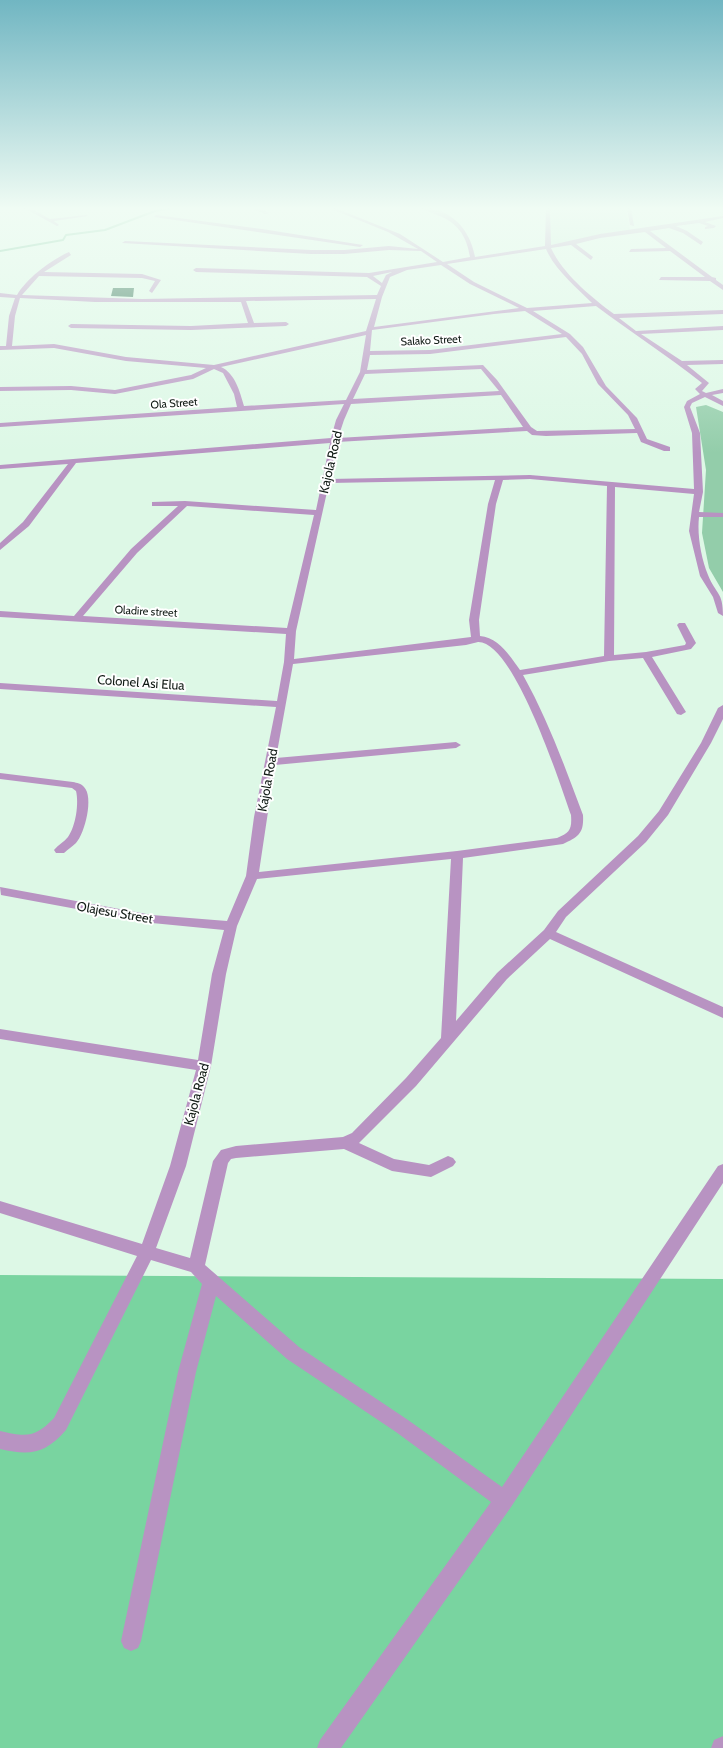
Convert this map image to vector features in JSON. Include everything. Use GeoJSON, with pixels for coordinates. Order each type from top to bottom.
{"type":"FeatureCollection","features":[{"type":"Feature","properties":{"kind":"street"},"geometry":{"type":"LineString","coordinates":[[9,347],[13,305],[23,290]]}},
{"type":"Feature","properties":{"kind":"street","name":"Kajola Road"},"geometry":{"type":"LineString","coordinates":[[0,1440],[18,1444],[36,1443],[49,1437],[60,1424],[147,1252],[178,1166],[204,1066],[219,974],[230,926],[252,876],[288,662],[291,631],[319,513],[334,440],[340,420],[362,372],[367,353],[370,330],[382,290]]}},
{"type":"Feature","properties":{"kind":"street"},"geometry":{"type":"LineString","coordinates":[[487,290],[524,309],[568,335],[582,348],[592,363],[596,376],[603,386],[627,409],[639,425],[639,431],[644,440],[668,449]]}},
{"type":"Feature","properties":{"kind":"street"},"geometry":{"type":"LineString","coordinates":[[583,290],[597,304],[635,333],[714,384]]}},
{"type":"Feature","properties":{"kind":"street"},"geometry":{"type":"LineString","coordinates":[[0,294],[131,301],[379,297]]}},
{"type":"Feature","properties":{"kind":"street"},"geometry":{"type":"LineString","coordinates":[[243,300],[252,326]]}},
{"type":"Feature","properties":{"kind":"street"},"geometry":{"type":"LineString","coordinates":[[0,389],[71,388],[114,392],[193,377],[214,367],[370,330],[524,309],[597,304]]}},
{"type":"Feature","properties":{"kind":"street"},"geometry":{"type":"LineString","coordinates":[[613,316],[723,312]]}},
{"type":"Feature","properties":{"kind":"street"},"geometry":{"type":"LineString","coordinates":[[71,326],[191,328],[286,324]]}},
{"type":"Feature","properties":{"kind":"street"},"geometry":{"type":"LineString","coordinates":[[635,333],[723,328]]}},
{"type":"Feature","properties":{"kind":"street","name":"Salako Street"},"geometry":{"type":"LineString","coordinates":[[367,353],[430,352],[568,335]]}},
{"type":"Feature","properties":{"kind":"street"},"geometry":{"type":"LineString","coordinates":[[0,348],[54,346],[126,359],[214,367],[226,372],[237,394],[241,409]]}},
{"type":"Feature","properties":{"kind":"street"},"geometry":{"type":"LineString","coordinates":[[681,363],[723,362]]}},
{"type":"Feature","properties":{"kind":"street"},"geometry":{"type":"LineString","coordinates":[[362,372],[477,366],[485,370],[528,429],[535,433],[546,434],[639,431]]}},
{"type":"Feature","properties":{"kind":"street"},"geometry":{"type":"LineString","coordinates":[[714,384],[698,389],[704,395],[723,404]]}},
{"type":"Feature","properties":{"kind":"street"},"geometry":{"type":"LineString","coordinates":[[723,391],[704,395],[689,402],[687,407],[696,433],[699,492],[693,531],[704,576],[717,597],[723,613]]}},
{"type":"Feature","properties":{"kind":"street","name":"Ola Street"},"geometry":{"type":"LineString","coordinates":[[0,425],[349,402],[503,394]]}},
{"type":"Feature","properties":{"kind":"street"},"geometry":{"type":"LineString","coordinates":[[0,467],[334,440],[528,429]]}},
{"type":"Feature","properties":{"kind":"street"},"geometry":{"type":"LineString","coordinates":[[0,547],[26,524],[74,461]]}},
{"type":"Feature","properties":{"kind":"street"},"geometry":{"type":"LineString","coordinates":[[476,638],[474,620],[492,504],[500,477]]}},
{"type":"Feature","properties":{"kind":"street"},"geometry":{"type":"LineString","coordinates":[[326,481],[530,477],[699,492]]}},
{"type":"Feature","properties":{"kind":"street"},"geometry":{"type":"LineString","coordinates":[[609,658],[611,483]]}},
{"type":"Feature","properties":{"kind":"street"},"geometry":{"type":"LineString","coordinates":[[155,504],[185,503],[319,513]]}},
{"type":"Feature","properties":{"kind":"street"},"geometry":{"type":"LineString","coordinates":[[76,619],[134,551],[185,503]]}},
{"type":"Feature","properties":{"kind":"street"},"geometry":{"type":"LineString","coordinates":[[695,514],[723,515]]}},
{"type":"Feature","properties":{"kind":"street","name":"Oladire street"},"geometry":{"type":"LineString","coordinates":[[0,614],[291,631]]}},
{"type":"Feature","properties":{"kind":"street"},"geometry":{"type":"LineString","coordinates":[[518,673],[609,658],[646,655],[688,647],[691,643],[682,625]]}},
{"type":"Feature","properties":{"kind":"street"},"geometry":{"type":"LineString","coordinates":[[252,876],[457,855],[559,841],[572,836],[578,827],[577,815],[547,737],[518,673],[497,646],[488,640],[476,638],[466,642],[288,662]]}},
{"type":"Feature","properties":{"kind":"street"},"geometry":{"type":"LineString","coordinates":[[646,655],[681,712]]}},
{"type":"Feature","properties":{"kind":"street","name":"Colonel Asi Elua"},"geometry":{"type":"LineString","coordinates":[[0,686],[281,704]]}},
{"type":"Feature","properties":{"kind":"street"},"geometry":{"type":"LineString","coordinates":[[196,1267],[221,1161],[226,1154],[345,1143],[357,1137],[411,1082],[502,976],[548,933],[562,914],[642,839],[664,813],[706,743],[723,708]]}},
{"type":"Feature","properties":{"kind":"street"},"geometry":{"type":"LineString","coordinates":[[270,762],[325,759],[456,745]]}},
{"type":"Feature","properties":{"kind":"street"},"geometry":{"type":"LineString","coordinates":[[0,776],[79,787],[82,791],[79,826],[72,840],[60,850]]}},
{"type":"Feature","properties":{"kind":"street"},"geometry":{"type":"LineString","coordinates":[[448,1038],[457,855]]}},
{"type":"Feature","properties":{"kind":"street","name":"Olajesu Street"},"geometry":{"type":"LineString","coordinates":[[1,891],[152,919],[230,926]]}},
{"type":"Feature","properties":{"kind":"street"},"geometry":{"type":"LineString","coordinates":[[548,933],[723,1013]]}},
{"type":"Feature","properties":{"kind":"street"},"geometry":{"type":"LineString","coordinates":[[0,1034],[204,1066]]}},
{"type":"Feature","properties":{"kind":"street"},"geometry":{"type":"LineString","coordinates":[[345,1143],[392,1165],[431,1171],[448,1162]]}},
{"type":"Feature","properties":{"kind":"street"},"geometry":{"type":"LineString","coordinates":[[328,1748],[504,1500],[723,1170]]}},
{"type":"Feature","properties":{"kind":"street"},"geometry":{"type":"LineString","coordinates":[[0,1207],[196,1267],[211,1282],[293,1353],[402,1426],[504,1500]]}},
{"type":"Feature","properties":{"kind":"street"},"geometry":{"type":"LineString","coordinates":[[131,1641],[187,1372],[211,1282]]}},
{"type":"Feature","properties":{"kind":"green space"},"geometry":{"type":"Polygon","coordinates":[[[706,405],[723,412],[723,592],[709,568],[702,533],[706,470],[696,407],[706,405]]]}},
{"type":"Feature","properties":{"kind":"green space"},"geometry":{"type":"Polygon","coordinates":[[[0,1275],[723,1279],[723,1748],[0,1748],[0,1275]]]}},
{"type":"Feature","properties":{"kind":"building"},"geometry":{"type":"Polygon","coordinates":[[[113,290],[134,290],[133,297],[111,296],[113,290]]]}}]}
